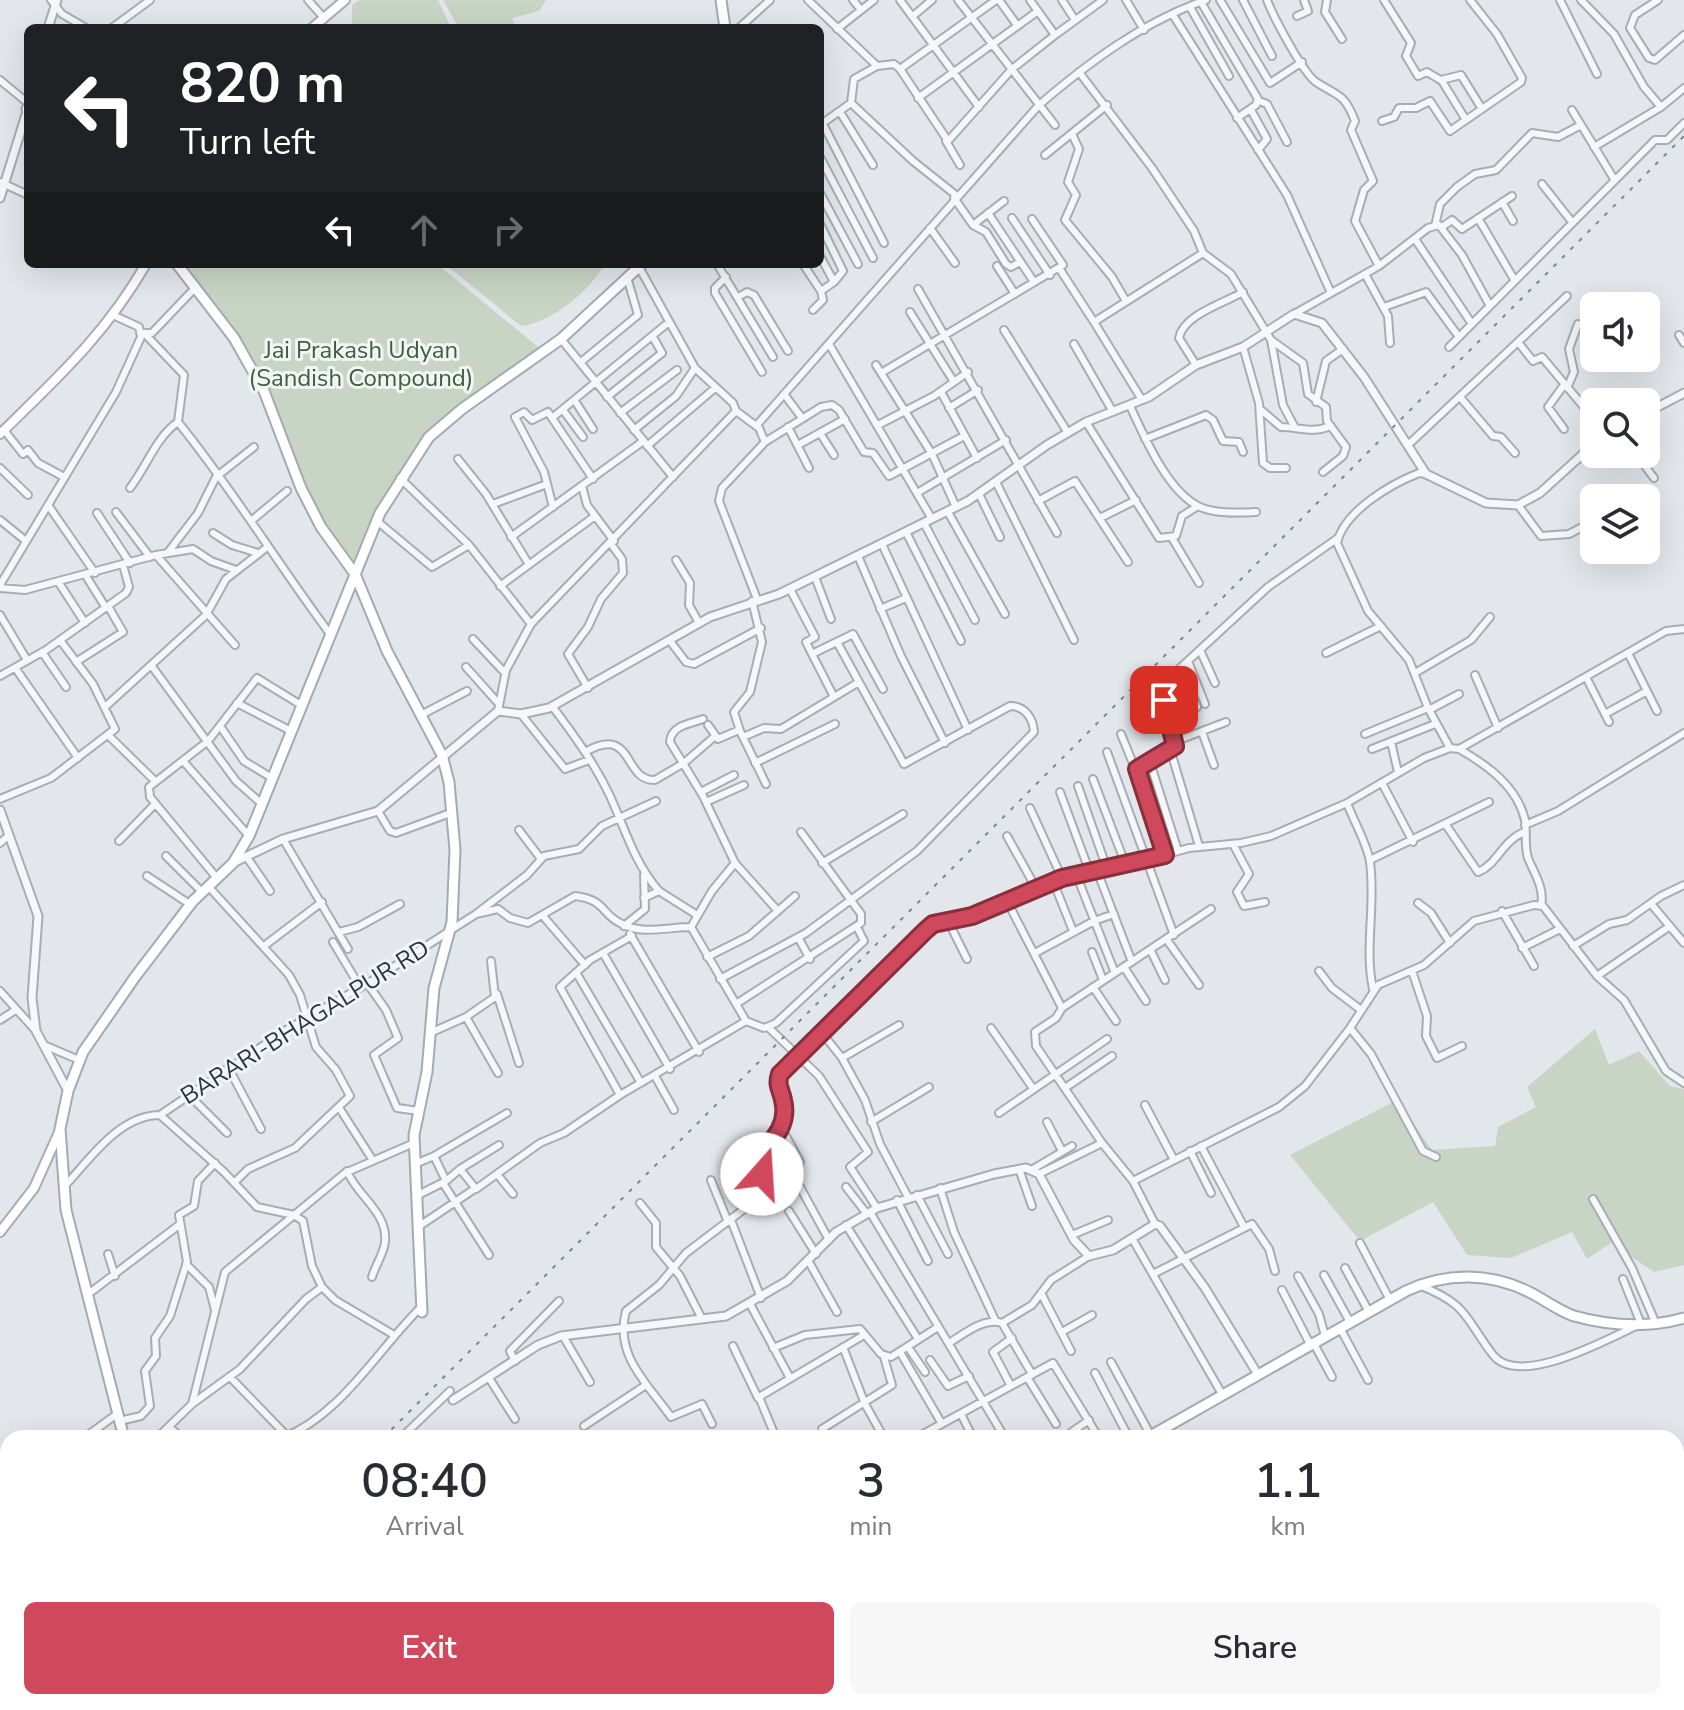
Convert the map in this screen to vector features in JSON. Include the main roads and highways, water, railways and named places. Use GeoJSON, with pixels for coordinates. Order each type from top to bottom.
{"type":"FeatureCollection","features":[{"type":"Feature","properties":{"kind":"main road"},"geometry":{"type":"LineString","coordinates":[[317,24],[345,0]]}},
{"type":"Feature","properties":{"kind":"main road"},"geometry":{"type":"LineString","coordinates":[[721,0],[724,24]]}},
{"type":"Feature","properties":{"kind":"main road"},"geometry":{"type":"LineString","coordinates":[[2,432],[115,316],[144,268]]}},
{"type":"Feature","properties":{"kind":"main road"},"geometry":{"type":"LineString","coordinates":[[180,268],[234,338],[264,391],[301,488],[321,527],[355,574],[387,651],[442,755],[453,812],[455,850],[450,930],[434,988],[414,1143],[421,1310]]}},
{"type":"Feature","properties":{"kind":"main road"},"geometry":{"type":"LineString","coordinates":[[0,1232],[34,1188],[60,1129],[79,1060],[135,977],[191,905],[233,863],[249,836],[377,521],[400,478],[429,437],[462,409],[561,339],[637,268]]}},
{"type":"Feature","properties":{"kind":"main road"},"geometry":{"type":"LineString","coordinates":[[60,1129],[64,1187],[87,1295],[122,1430]]}},
{"type":"Feature","properties":{"kind":"main road"},"geometry":{"type":"LineString","coordinates":[[1161,1430],[1257,1373],[1419,1285],[1470,1277],[1499,1280],[1574,1315],[1640,1326],[1684,1318]]}},
{"type":"Feature","properties":{"kind":"railway"},"geometry":{"type":"LineString","coordinates":[[391,1430],[1684,136]]}},
{"type":"Feature","properties":{"kind":"park label","name":"Jai Prakash Udyan (Sandish Compound)"},"geometry":{"type":"Point","coordinates":[361,364]}}]}
